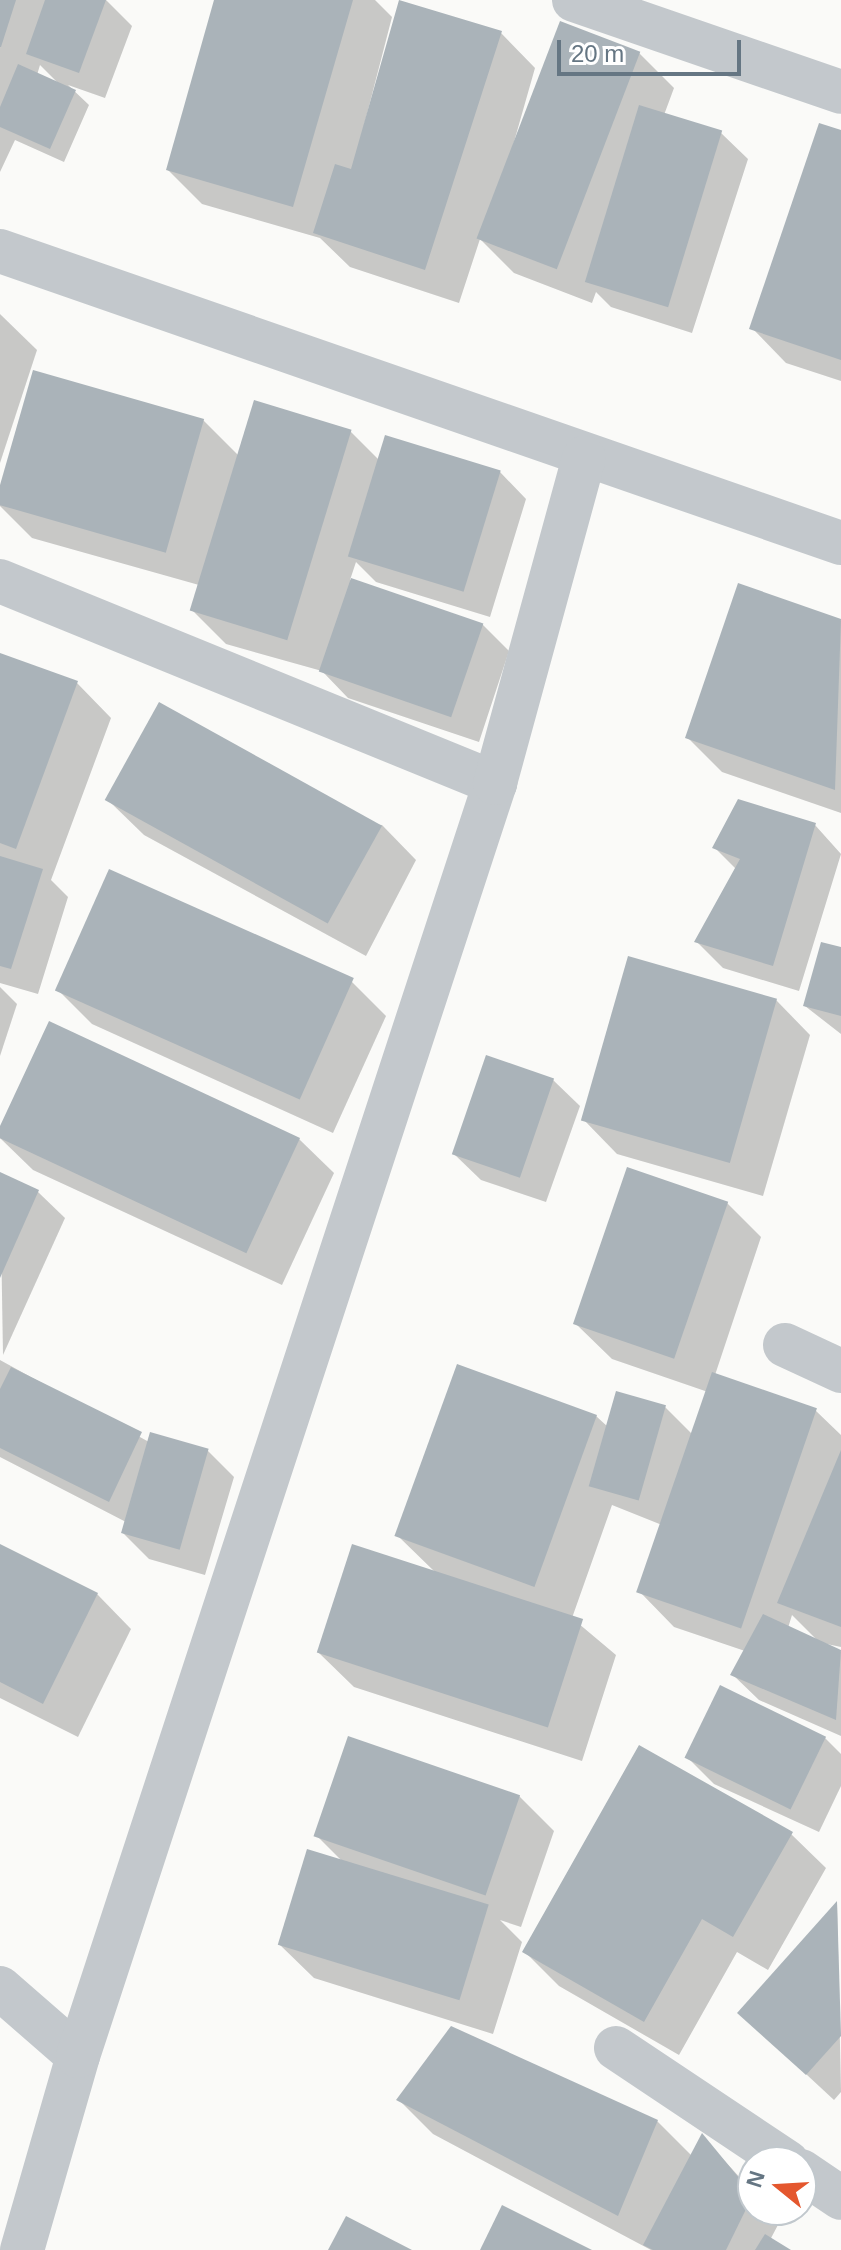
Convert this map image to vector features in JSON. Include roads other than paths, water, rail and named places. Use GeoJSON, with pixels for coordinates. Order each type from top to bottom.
{"type":"FeatureCollection","features":[{"type":"Feature","properties":{"kind":"street"},"geometry":{"type":"LineString","coordinates":[[574,0],[841,92]]}},
{"type":"Feature","properties":{"kind":"street"},"geometry":{"type":"LineString","coordinates":[[0,251],[584,458],[841,543]]}},
{"type":"Feature","properties":{"kind":"street"},"geometry":{"type":"LineString","coordinates":[[22,2250],[78,2056],[495,783],[584,458]]}},
{"type":"Feature","properties":{"kind":"street"},"geometry":{"type":"LineString","coordinates":[[0,581],[495,783]]}},
{"type":"Feature","properties":{"kind":"street"},"geometry":{"type":"LineString","coordinates":[[785,1345],[841,1371]]}},
{"type":"Feature","properties":{"kind":"street"},"geometry":{"type":"LineString","coordinates":[[0,1988],[78,2056]]}},
{"type":"Feature","properties":{"kind":"street"},"geometry":{"type":"LineString","coordinates":[[616,2048],[763,2146]]}},
{"type":"Feature","properties":{"kind":"street"},"geometry":{"type":"LineString","coordinates":[[817,2182],[841,2198]]}}]}
